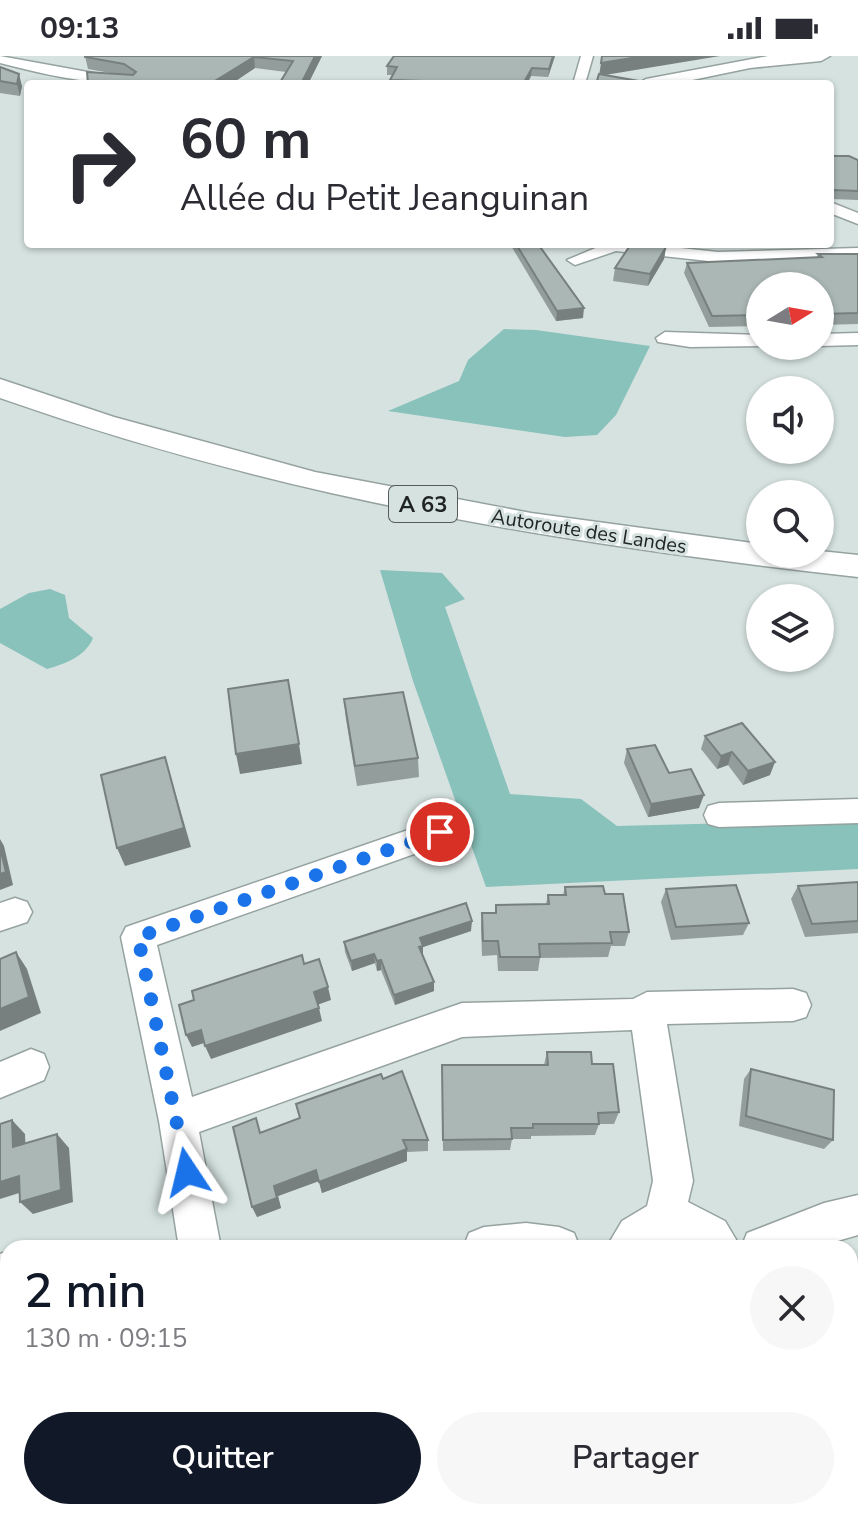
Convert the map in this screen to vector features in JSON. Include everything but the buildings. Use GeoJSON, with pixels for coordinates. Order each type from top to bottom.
{"type":"FeatureCollection","features":[{"type":"Feature","properties":{"kind":"main road"},"geometry":{"type":"LineString","coordinates":[[666,80],[750,63],[821,56]]}},
{"type":"Feature","properties":{"kind":"main road"},"geometry":{"type":"LineString","coordinates":[[3,61],[105,80]]}},
{"type":"Feature","properties":{"kind":"main road","name":"Autoroute des Landes"},"geometry":{"type":"LineString","coordinates":[[0,362],[146,411],[329,458],[547,500],[746,527]]}},
{"type":"Feature","properties":{"kind":"main road","name":"Autoroute des Landes"},"geometry":{"type":"LineString","coordinates":[[0,388],[103,424],[193,450],[396,499],[622,538],[858,566]]}},
{"type":"Feature","properties":{"kind":"main road"},"geometry":{"type":"LineString","coordinates":[[834,536],[858,539]]}},
{"type":"Feature","properties":{"kind":"street"},"geometry":{"type":"LineString","coordinates":[[580,80],[587,56]]}},
{"type":"Feature","properties":{"kind":"street"},"geometry":{"type":"LineString","coordinates":[[834,209],[858,219]]}},
{"type":"Feature","properties":{"kind":"street"},"geometry":{"type":"LineString","coordinates":[[575,260],[609,248]]}},
{"type":"Feature","properties":{"kind":"street"},"geometry":{"type":"LineString","coordinates":[[634,248],[718,257],[858,253]]}},
{"type":"Feature","properties":{"kind":"street"},"geometry":{"type":"LineString","coordinates":[[665,338],[746,341]]}},
{"type":"Feature","properties":{"kind":"street"},"geometry":{"type":"LineString","coordinates":[[834,340],[858,339]]}},
{"type":"Feature","properties":{"kind":"street"},"geometry":{"type":"LineString","coordinates":[[719,815],[858,811]]}},
{"type":"Feature","properties":{"kind":"street"},"geometry":{"type":"LineString","coordinates":[[199,1240],[178,1121],[138,937],[440,832]]}},
{"type":"Feature","properties":{"kind":"street"},"geometry":{"type":"LineString","coordinates":[[664,1219],[673,1181],[647,1008],[793,1005]]}},
{"type":"Feature","properties":{"kind":"street"},"geometry":{"type":"LineString","coordinates":[[178,1121],[462,1020],[630,1014]]}},
{"type":"Feature","properties":{"kind":"street"},"geometry":{"type":"LineString","coordinates":[[782,1240],[824,1223],[858,1215]]}},
{"type":"Feature","properties":{"kind":"street"},"geometry":{"type":"LineString","coordinates":[[632,1240],[648,1224],[664,1219],[683,1221],[701,1229],[712,1240]]}},
{"type":"Feature","properties":{"kind":"shaded area"},"geometry":{"type":"Polygon","coordinates":[[[504,329],[536,330],[650,346],[616,415],[597,435],[565,437],[388,411],[459,381],[468,360],[504,329]]]}},
{"type":"Feature","properties":{"kind":"shaded area"},"geometry":{"type":"Polygon","coordinates":[[[380,570],[442,573],[465,599],[445,607],[510,794],[581,799],[617,826],[858,820],[858,869],[486,887],[413,681],[380,570]]]}},
{"type":"Feature","properties":{"kind":"shaded area"},"geometry":{"type":"Polygon","coordinates":[[[50,589],[65,595],[69,618],[93,638],[80,654],[47,669],[0,643],[0,609],[29,593],[50,589]]]}},
{"type":"Feature","properties":{"kind":"route"},"geometry":{"type":"LineString","coordinates":[[187,1172],[138,937],[440,832]]}}]}
